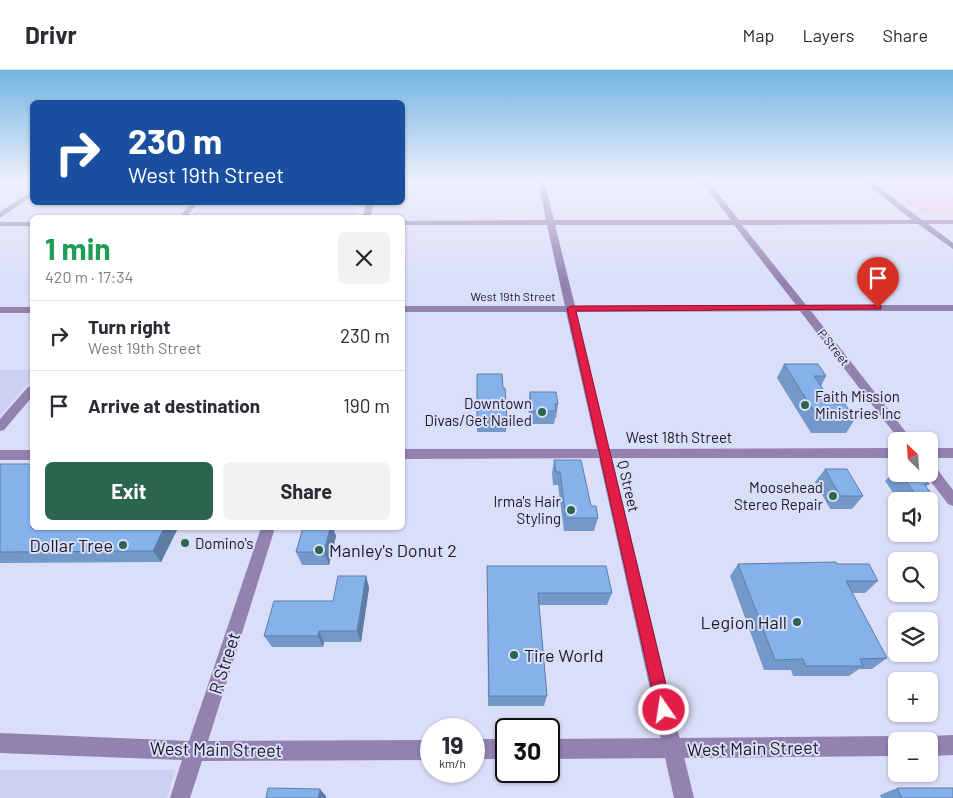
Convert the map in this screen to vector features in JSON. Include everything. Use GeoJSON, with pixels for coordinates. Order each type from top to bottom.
{"type":"FeatureCollection","features":[{"type":"Feature","properties":{"kind":"street","name":"Q Street"},"geometry":{"type":"LineString","coordinates":[[549,215],[684,798]]}},
{"type":"Feature","properties":{"kind":"street","name":"P Street"},"geometry":{"type":"LineString","coordinates":[[731,215],[901,432]]}},
{"type":"Feature","properties":{"kind":"street"},"geometry":{"type":"LineString","coordinates":[[911,215],[953,247]]}},
{"type":"Feature","properties":{"kind":"street"},"geometry":{"type":"LineString","coordinates":[[405,223],[953,222]]}},
{"type":"Feature","properties":{"kind":"street"},"geometry":{"type":"LineString","coordinates":[[0,224],[30,224]]}},
{"type":"Feature","properties":{"kind":"street","name":"West 19th Street"},"geometry":{"type":"LineString","coordinates":[[405,309],[953,308]]}},
{"type":"Feature","properties":{"kind":"street"},"geometry":{"type":"LineString","coordinates":[[0,310],[30,310]]}},
{"type":"Feature","properties":{"kind":"street"},"geometry":{"type":"LineString","coordinates":[[0,427],[30,392]]}},
{"type":"Feature","properties":{"kind":"street","name":"West 18th Street"},"geometry":{"type":"LineString","coordinates":[[405,454],[888,453]]}},
{"type":"Feature","properties":{"kind":"street"},"geometry":{"type":"LineString","coordinates":[[938,453],[953,453]]}},
{"type":"Feature","properties":{"kind":"street"},"geometry":{"type":"LineString","coordinates":[[0,455],[30,455]]}},
{"type":"Feature","properties":{"kind":"street"},"geometry":{"type":"LineString","coordinates":[[938,481],[953,500]]}},
{"type":"Feature","properties":{"kind":"street","name":"R Street"},"geometry":{"type":"LineString","coordinates":[[180,798],[267,530]]}},
{"type":"Feature","properties":{"kind":"street","name":"West Main Street"},"geometry":{"type":"LineString","coordinates":[[0,744],[196,751],[420,750]]}},
{"type":"Feature","properties":{"kind":"street"},"geometry":{"type":"LineString","coordinates":[[938,746],[953,745]]}},
{"type":"Feature","properties":{"kind":"street","name":"West Main Street"},"geometry":{"type":"LineString","coordinates":[[560,749],[888,746]]}},
{"type":"Feature","properties":{"kind":"shaded area"},"geometry":{"type":"Polygon","coordinates":[[[0,370],[30,370],[30,381],[0,416],[0,370]]]}},
{"type":"Feature","properties":{"kind":"shaded area"},"geometry":{"type":"Polygon","coordinates":[[[0,770],[175,770],[167,798],[0,798],[0,770]]]}},
{"type":"Feature","properties":{"kind":"building"},"geometry":{"type":"Polygon","coordinates":[[[784,364],[818,364],[826,376],[814,376],[833,404],[845,404],[855,419],[819,419],[784,364]]]}},
{"type":"Feature","properties":{"kind":"building"},"geometry":{"type":"Polygon","coordinates":[[[477,374],[502,374],[507,418],[477,418],[477,374]]]}},
{"type":"Feature","properties":{"kind":"building"},"geometry":{"type":"Polygon","coordinates":[[[530,392],[556,392],[558,404],[555,404],[556,411],[531,411],[530,392]]]}},
{"type":"Feature","properties":{"kind":"building"},"geometry":{"type":"Polygon","coordinates":[[[554,460],[581,460],[591,506],[596,506],[598,518],[566,518],[560,472],[556,472],[554,460]]]}},
{"type":"Feature","properties":{"kind":"building"},"geometry":{"type":"Polygon","coordinates":[[[0,464],[30,464],[30,530],[163,530],[153,551],[0,552],[0,464]]]}},
{"type":"Feature","properties":{"kind":"building"},"geometry":{"type":"Polygon","coordinates":[[[825,469],[847,469],[863,496],[840,496],[825,469]]]}},
{"type":"Feature","properties":{"kind":"building"},"geometry":{"type":"Polygon","coordinates":[[[907,482],[927,482],[929,484],[924,484],[930,492],[914,492],[907,482]]]}},
{"type":"Feature","properties":{"kind":"building"},"geometry":{"type":"Polygon","coordinates":[[[302,530],[330,530],[324,552],[296,552],[302,530]]]}},
{"type":"Feature","properties":{"kind":"building","name":"Legion Hall"},"geometry":{"type":"Polygon","coordinates":[[[836,562],[837,564],[869,564],[878,581],[846,581],[887,658],[860,659],[863,666],[806,666],[803,659],[775,660],[738,564],[836,562]]]}},
{"type":"Feature","properties":{"kind":"building","name":"Tire World"},"geometry":{"type":"Polygon","coordinates":[[[487,566],[606,566],[612,593],[538,593],[547,696],[489,696],[487,566]]]}},
{"type":"Feature","properties":{"kind":"building"},"geometry":{"type":"Polygon","coordinates":[[[338,576],[366,576],[357,631],[319,631],[318,636],[264,636],[274,601],[333,601],[338,576]]]}},
{"type":"Feature","properties":{"kind":"building"},"geometry":{"type":"Polygon","coordinates":[[[268,788],[320,789],[318,798],[266,798],[268,788]]]}},
{"type":"Feature","properties":{"kind":"building"},"geometry":{"type":"Polygon","coordinates":[[[897,788],[953,788],[953,798],[902,798],[897,788]]]}},
{"type":"Feature","properties":{"kind":"place","name":"Faith Mission Ministries Inc"},"geometry":{"type":"Point","coordinates":[805,405]}},
{"type":"Feature","properties":{"kind":"place","name":"Downtown Divas/Get Nailed"},"geometry":{"type":"Point","coordinates":[542,412]}},
{"type":"Feature","properties":{"kind":"place","name":"Moosehead Stereo Repair"},"geometry":{"type":"Point","coordinates":[833,496]}},
{"type":"Feature","properties":{"kind":"place","name":"Irma's Hair Styling"},"geometry":{"type":"Point","coordinates":[571,510]}},
{"type":"Feature","properties":{"kind":"place","name":"Domino's"},"geometry":{"type":"Point","coordinates":[185,543]}},
{"type":"Feature","properties":{"kind":"place","name":"Dollar Tree"},"geometry":{"type":"Point","coordinates":[123,545]}},
{"type":"Feature","properties":{"kind":"place","name":"Manley's Donut 2"},"geometry":{"type":"Point","coordinates":[319,550]}},
{"type":"Feature","properties":{"kind":"place","name":"Legion Hall"},"geometry":{"type":"Point","coordinates":[797,622]}},
{"type":"Feature","properties":{"kind":"place","name":"Tire World"},"geometry":{"type":"Point","coordinates":[514,655]}},
{"type":"Feature","properties":{"kind":"route"},"geometry":{"type":"LineString","coordinates":[[664,710],[571,308],[878,308]]}}]}
